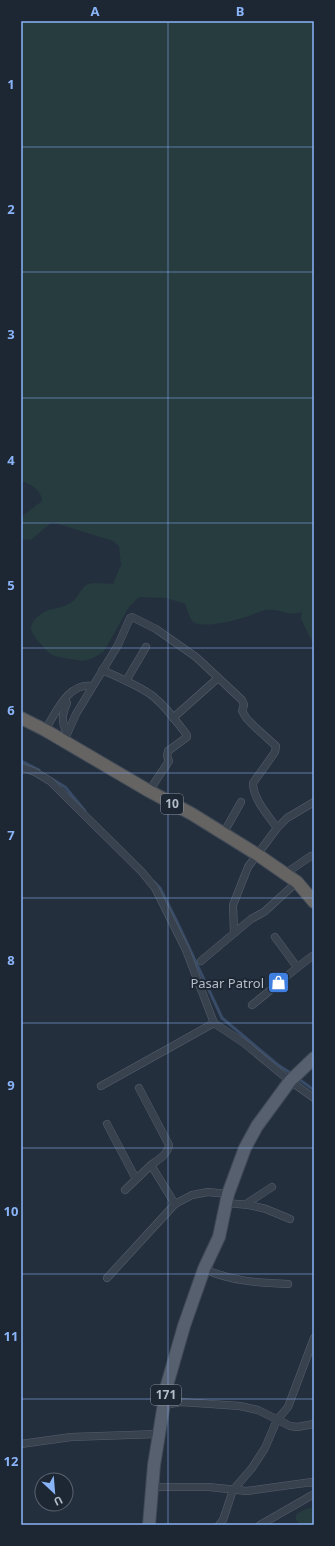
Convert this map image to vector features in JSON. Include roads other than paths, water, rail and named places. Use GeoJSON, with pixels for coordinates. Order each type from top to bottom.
{"type":"FeatureCollection","features":[{"type":"Feature","properties":{"kind":"highway","name":"10"},"geometry":{"type":"LineString","coordinates":[[21,718],[45,730],[65,737],[149,791],[192,814],[258,855],[297,882],[314,902]]}},
{"type":"Feature","properties":{"kind":"main road","name":"171"},"geometry":{"type":"LineString","coordinates":[[149,1525],[158,1434],[166,1389],[176,1350],[204,1269],[219,1237],[227,1198],[245,1148],[256,1126],[293,1078],[313,1062]]}},
{"type":"Feature","properties":{"kind":"street"},"geometry":{"type":"LineString","coordinates":[[65,737],[76,714],[118,645],[130,618],[132,617],[156,629],[196,657],[244,702],[242,711],[247,719],[276,746],[275,752],[253,783],[253,788],[264,810],[278,828]]}},
{"type":"Feature","properties":{"kind":"street"},"geometry":{"type":"LineString","coordinates":[[126,681],[146,647]]}},
{"type":"Feature","properties":{"kind":"street"},"geometry":{"type":"LineString","coordinates":[[102,670],[149,693],[187,735],[168,750],[167,756],[169,761],[149,791]]}},
{"type":"Feature","properties":{"kind":"street"},"geometry":{"type":"LineString","coordinates":[[173,718],[218,678]]}},
{"type":"Feature","properties":{"kind":"street"},"geometry":{"type":"LineString","coordinates":[[45,730],[65,699],[74,690],[84,685],[92,686]]}},
{"type":"Feature","properties":{"kind":"street"},"geometry":{"type":"LineString","coordinates":[[65,699],[68,703],[62,716],[65,737]]}},
{"type":"Feature","properties":{"kind":"street"},"geometry":{"type":"LineString","coordinates":[[21,767],[35,772],[50,781],[142,872],[155,888],[186,950],[214,1023],[293,1078],[314,1098]]}},
{"type":"Feature","properties":{"kind":"street"},"geometry":{"type":"LineString","coordinates":[[223,834],[240,802]]}},
{"type":"Feature","properties":{"kind":"street"},"geometry":{"type":"LineString","coordinates":[[234,933],[233,905],[248,867],[287,818],[314,802]]}},
{"type":"Feature","properties":{"kind":"street"},"geometry":{"type":"LineString","coordinates":[[286,874],[311,856]]}},
{"type":"Feature","properties":{"kind":"street"},"geometry":{"type":"LineString","coordinates":[[201,961],[252,919],[264,912],[297,882]]}},
{"type":"Feature","properties":{"kind":"street"},"geometry":{"type":"LineString","coordinates":[[275,937],[297,967]]}},
{"type":"Feature","properties":{"kind":"street"},"geometry":{"type":"LineString","coordinates":[[252,1005],[297,967],[314,955]]}},
{"type":"Feature","properties":{"kind":"street"},"geometry":{"type":"LineString","coordinates":[[101,1086],[214,1023]]}},
{"type":"Feature","properties":{"kind":"street"},"geometry":{"type":"LineString","coordinates":[[125,1190],[151,1165],[166,1154],[169,1146],[140,1088]]}},
{"type":"Feature","properties":{"kind":"street"},"geometry":{"type":"LineString","coordinates":[[107,1124],[136,1179]]}},
{"type":"Feature","properties":{"kind":"street"},"geometry":{"type":"LineString","coordinates":[[151,1165],[175,1204]]}},
{"type":"Feature","properties":{"kind":"street"},"geometry":{"type":"LineString","coordinates":[[246,1204],[272,1187]]}},
{"type":"Feature","properties":{"kind":"street"},"geometry":{"type":"LineString","coordinates":[[107,1278],[175,1204],[192,1195],[208,1192],[266,1209],[290,1219]]}},
{"type":"Feature","properties":{"kind":"street"},"geometry":{"type":"LineString","coordinates":[[204,1269],[231,1279],[245,1282],[288,1284]]}},
{"type":"Feature","properties":{"kind":"street"},"geometry":{"type":"LineString","coordinates":[[219,1525],[223,1520],[233,1490],[249,1472],[265,1448],[277,1420],[288,1407],[314,1338]]}},
{"type":"Feature","properties":{"kind":"street"},"geometry":{"type":"LineString","coordinates":[[164,1405],[181,1402],[240,1406],[258,1410],[290,1426],[297,1427],[314,1424]]}},
{"type":"Feature","properties":{"kind":"street"},"geometry":{"type":"LineString","coordinates":[[21,1444],[71,1437],[158,1434]]}},
{"type":"Feature","properties":{"kind":"street"},"geometry":{"type":"LineString","coordinates":[[152,1487],[209,1488],[247,1491],[312,1482],[314,1484]]}},
{"type":"Feature","properties":{"kind":"street"},"geometry":{"type":"LineString","coordinates":[[260,1525],[314,1494]]}},
{"type":"Feature","properties":{"kind":"waterway"},"geometry":{"type":"LineString","coordinates":[[21,761],[39,770]]}},
{"type":"Feature","properties":{"kind":"waterway"},"geometry":{"type":"LineString","coordinates":[[52,779],[65,787],[85,811]]}},
{"type":"Feature","properties":{"kind":"waterway"},"geometry":{"type":"LineString","coordinates":[[153,881],[160,888],[222,1018],[278,1065],[292,1074]]}},
{"type":"Feature","properties":{"kind":"waterway"},"geometry":{"type":"LineString","coordinates":[[297,1078],[314,1090]]}},
{"type":"Feature","properties":{"kind":"place","name":"Pasar Patrol"},"geometry":{"type":"Point","coordinates":[279,983]}}]}
